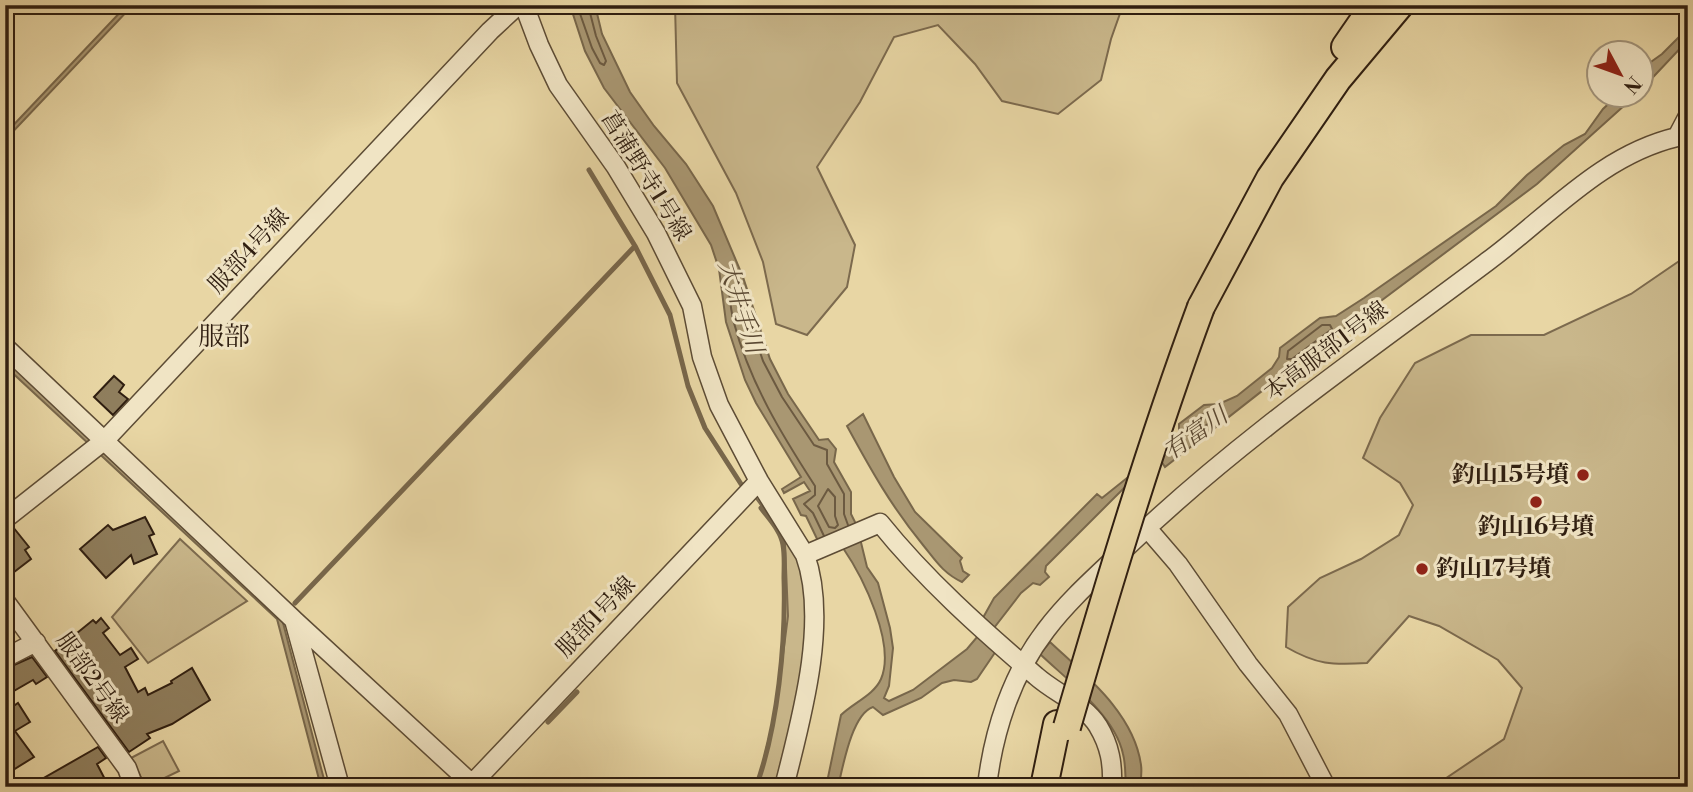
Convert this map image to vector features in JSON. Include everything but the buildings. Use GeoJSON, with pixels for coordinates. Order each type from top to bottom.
{"type":"FeatureCollection","features":[{"type":"Feature","properties":{"kind":"highway"},"geometry":{"type":"LineString","coordinates":[[1044,787],[1196,306],[1262,176],[1329,69],[1374,5]]}},
{"type":"Feature","properties":{"kind":"highway"},"geometry":{"type":"LineString","coordinates":[[1196,306],[1270,178],[1338,79],[1400,5]]}},
{"type":"Feature","properties":{"kind":"highway"},"geometry":{"type":"LineString","coordinates":[[1338,79],[1413,5]]}},
{"type":"Feature","properties":{"kind":"highway"},"geometry":{"type":"LineString","coordinates":[[1053,787],[1062,725]]}},
{"type":"Feature","properties":{"kind":"street","name":"服部4号線"},"geometry":{"type":"LineString","coordinates":[[5,519],[105,440],[490,32],[521,5]]}},
{"type":"Feature","properties":{"kind":"street","name":"菖蒲野寺1号線"},"geometry":{"type":"LineString","coordinates":[[521,5],[558,85],[616,167],[656,233],[692,306],[702,356],[719,405],[759,481],[809,553],[814,601],[810,667],[784,787]]}},
{"type":"Feature","properties":{"kind":"street","name":"本高服部1号線"},"geometry":{"type":"LineString","coordinates":[[987,787],[998,728],[1019,661],[1076,596],[1147,528],[1313,390],[1492,258],[1599,172],[1635,151],[1682,136],[1688,117]]}},
{"type":"Feature","properties":{"kind":"street"},"geometry":{"type":"LineString","coordinates":[[5,347],[471,785]]}},
{"type":"Feature","properties":{"kind":"street","name":"服部1号線"},"geometry":{"type":"LineString","coordinates":[[471,785],[759,481]]}},
{"type":"Feature","properties":{"kind":"street"},"geometry":{"type":"LineString","coordinates":[[809,553],[880,523],[910,560],[965,611],[1019,661],[1097,724],[1114,765],[1112,787]]}},
{"type":"Feature","properties":{"kind":"street"},"geometry":{"type":"LineString","coordinates":[[1147,528],[1178,564],[1248,664],[1288,714],[1326,787]]}},
{"type":"Feature","properties":{"kind":"street","name":"服部2号線"},"geometry":{"type":"LineString","coordinates":[[5,601],[127,768],[134,787]]}},
{"type":"Feature","properties":{"kind":"street"},"geometry":{"type":"LineString","coordinates":[[294,620],[340,787]]}},
{"type":"Feature","properties":{"kind":"street"},"geometry":{"type":"LineString","coordinates":[[5,658],[36,642]]}},
{"type":"Feature","properties":{"kind":"shaded area"},"geometry":{"type":"Polygon","coordinates":[[[675,5],[1123,5],[1101,80],[1058,114],[1002,101],[975,64],[938,25],[894,37],[860,102],[817,167],[855,245],[847,287],[807,335],[776,324],[763,262],[736,193],[677,83],[675,5]]]}},
{"type":"Feature","properties":{"kind":"shaded area"},"geometry":{"type":"Polygon","coordinates":[[[1688,255],[1688,787],[1433,787],[1504,739],[1522,688],[1498,660],[1439,626],[1409,616],[1367,663],[1334,664],[1307,657],[1286,647],[1288,607],[1320,578],[1361,559],[1399,535],[1413,505],[1400,483],[1363,458],[1380,418],[1415,363],[1471,335],[1544,335],[1631,294],[1688,255]]]}},
{"type":"Feature","properties":{"kind":"shaded area"},"geometry":{"type":"Polygon","coordinates":[[[755,497],[761,497],[802,560],[808,638],[779,787],[757,787],[776,709],[788,616],[785,544],[779,530],[755,497]]]}},
{"type":"Feature","properties":{"kind":"shaded area"},"geometry":{"type":"Polygon","coordinates":[[[180,539],[247,601],[148,663],[112,617],[180,539]]]}},
{"type":"Feature","properties":{"kind":"shaded area"},"geometry":{"type":"Polygon","coordinates":[[[163,741],[179,771],[146,787],[131,758],[163,741]]]}},
{"type":"Feature","properties":{"kind":"water"},"geometry":{"type":"Polygon","coordinates":[[[127,5],[133,5],[5,140],[5,134],[127,5]]]}},
{"type":"Feature","properties":{"kind":"water"},"geometry":{"type":"Polygon","coordinates":[[[570,5],[595,5],[602,34],[630,92],[686,164],[713,206],[743,277],[770,359],[788,394],[819,440],[828,439],[836,449],[834,462],[851,492],[851,514],[857,526],[867,567],[878,583],[890,628],[893,648],[889,686],[884,698],[889,701],[913,690],[967,649],[978,636],[984,616],[994,598],[1097,494],[1102,498],[1152,458],[1179,441],[1179,424],[1204,405],[1219,404],[1237,396],[1272,368],[1279,357],[1280,348],[1320,318],[1336,316],[1496,206],[1527,175],[1564,145],[1585,134],[1604,108],[1622,108],[1537,184],[1290,369],[1165,467],[1161,461],[1125,487],[1046,566],[1045,572],[1049,577],[1040,585],[1033,583],[1021,593],[994,628],[996,651],[977,679],[971,682],[954,680],[942,683],[921,698],[883,715],[873,707],[866,712],[859,720],[849,742],[838,787],[826,787],[841,715],[878,685],[881,679],[884,648],[875,611],[843,548],[839,544],[819,543],[806,516],[801,515],[793,499],[810,491],[804,482],[784,493],[782,489],[801,477],[745,380],[726,322],[719,269],[711,245],[665,168],[604,88],[585,51],[570,5]]]}},
{"type":"Feature","properties":{"kind":"water"},"geometry":{"type":"Polygon","coordinates":[[[1688,28],[1688,40],[1654,76],[1654,60],[1688,28]]]}},
{"type":"Feature","properties":{"kind":"water"},"geometry":{"type":"Polygon","coordinates":[[[5,355],[282,619],[326,787],[321,787],[277,619],[5,366],[5,355]]]}},
{"type":"Feature","properties":{"kind":"water"},"geometry":{"type":"Polygon","coordinates":[[[863,414],[894,477],[915,512],[962,558],[960,561],[963,571],[969,575],[962,582],[936,561],[901,516],[873,473],[847,426],[863,414]]]}},
{"type":"Feature","properties":{"kind":"water"},"geometry":{"type":"Polygon","coordinates":[[[1050,642],[1106,696],[1129,728],[1141,765],[1140,787],[1126,787],[1124,758],[1118,740],[1100,712],[1040,654],[1050,642]]]}},
{"type":"Feature","properties":{"kind":"waterway"},"geometry":{"type":"LineString","coordinates":[[589,170],[635,246],[670,315],[688,386],[705,428],[741,484]]}},
{"type":"Feature","properties":{"kind":"waterway"},"geometry":{"type":"LineString","coordinates":[[295,603],[635,246]]}},
{"type":"Feature","properties":{"kind":"waterway"},"geometry":{"type":"LineString","coordinates":[[756,787],[775,711],[782,656],[784,603],[782,540],[761,508]]}},
{"type":"Feature","properties":{"kind":"waterway"},"geometry":{"type":"LineString","coordinates":[[548,722],[577,692]]}},
{"type":"Feature","properties":{"kind":"place","name":"釣山15号墳"},"geometry":{"type":"Point","coordinates":[1583,475]}},
{"type":"Feature","properties":{"kind":"place","name":"釣山16号墳"},"geometry":{"type":"Point","coordinates":[1536,502]}},
{"type":"Feature","properties":{"kind":"place","name":"釣山17号墳"},"geometry":{"type":"Point","coordinates":[1422,569]}},
{"type":"Feature","properties":{"kind":"district","name":"服部"},"geometry":{"type":"Point","coordinates":[224,337]}},
{"type":"Feature","properties":{"kind":"water label","name":"大井手川"},"geometry":{"type":"Point","coordinates":[740,307]}},
{"type":"Feature","properties":{"kind":"water label","name":"有富川"},"geometry":{"type":"Point","coordinates":[1196,434]}}]}
